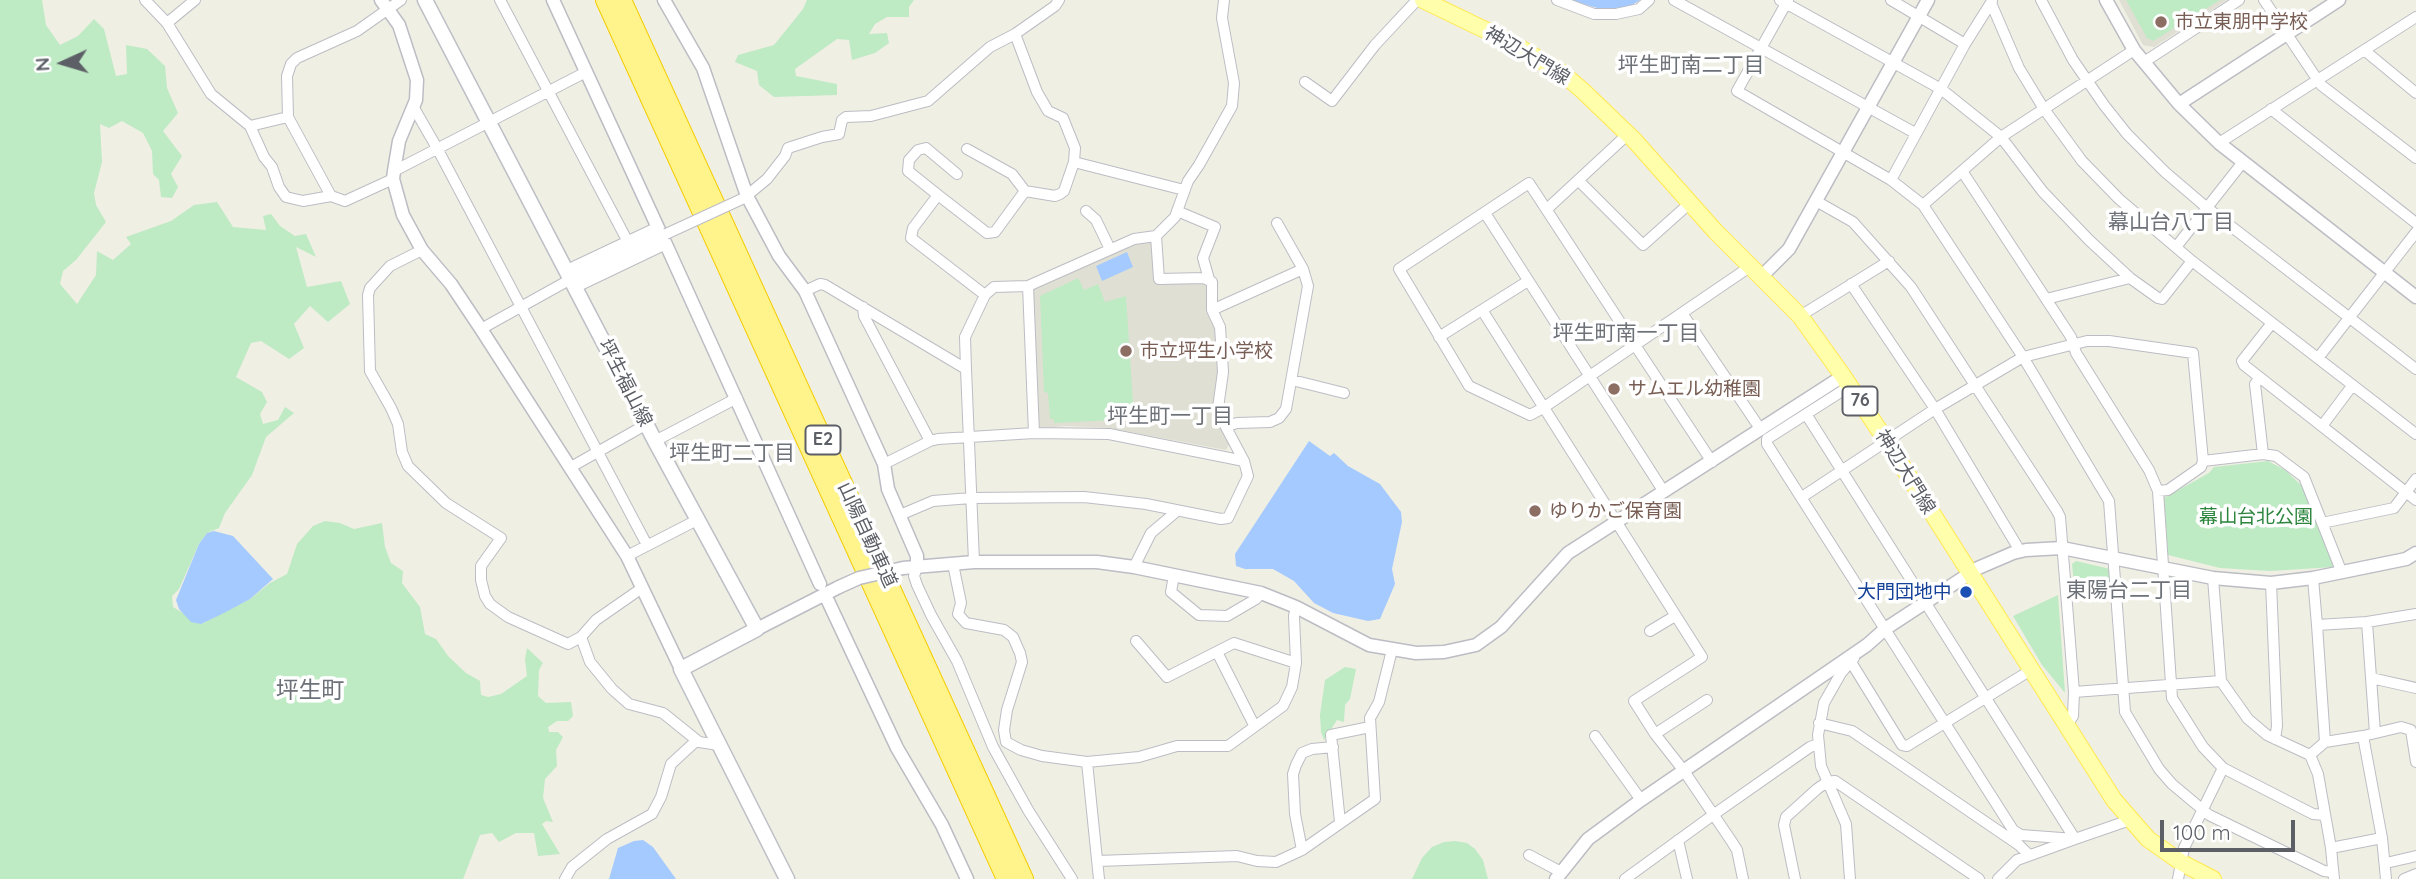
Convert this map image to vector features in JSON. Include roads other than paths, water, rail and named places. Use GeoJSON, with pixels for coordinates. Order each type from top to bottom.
{"type":"FeatureCollection","features":[{"type":"Feature","properties":{"kind":"highway","name":"山陽自動車道"},"geometry":{"type":"LineString","coordinates":[[605,0],[1006,879]]}},
{"type":"Feature","properties":{"kind":"highway","name":"山陽自動車道"},"geometry":{"type":"LineString","coordinates":[[622,0],[1024,879]]}},
{"type":"Feature","properties":{"kind":"main road","name":"坪生福山線"},"geometry":{"type":"LineString","coordinates":[[425,0],[655,441],[757,629]]}},
{"type":"Feature","properties":{"kind":"main road","name":"神辺大門線"},"geometry":{"type":"LineString","coordinates":[[1423,0],[1508,40],[1561,72],[1610,115],[1690,203],[1800,316],[1887,442],[2114,800],[2148,839],[2182,863],[2213,879]]}},
{"type":"Feature","properties":{"kind":"main road"},"geometry":{"type":"LineString","coordinates":[[757,629],[681,668],[787,879]]}},
{"type":"Feature","properties":{"kind":"street"},"geometry":{"type":"LineString","coordinates":[[145,0],[167,23],[211,94],[250,125],[286,197],[303,201],[331,196],[345,201],[351,200],[437,148],[586,72]]}},
{"type":"Feature","properties":{"kind":"street"},"geometry":{"type":"LineString","coordinates":[[167,23],[195,0]]}},
{"type":"Feature","properties":{"kind":"street"},"geometry":{"type":"LineString","coordinates":[[331,196],[288,117],[287,75],[291,64],[297,58],[358,31],[385,4],[401,0]]}},
{"type":"Feature","properties":{"kind":"street"},"geometry":{"type":"LineString","coordinates":[[500,0],[628,242]]}},
{"type":"Feature","properties":{"kind":"street"},"geometry":{"type":"LineString","coordinates":[[553,0],[820,584]]}},
{"type":"Feature","properties":{"kind":"street"},"geometry":{"type":"LineString","coordinates":[[664,0],[703,68],[744,197],[779,256],[806,291],[884,464],[888,489],[917,556],[910,567]]}},
{"type":"Feature","properties":{"kind":"street"},"geometry":{"type":"LineString","coordinates":[[481,329],[571,279],[744,197],[767,179],[788,148],[839,134],[842,120],[846,117],[881,114],[928,101],[990,47],[1015,34],[1055,6],[1059,0]]}},
{"type":"Feature","properties":{"kind":"street"},"geometry":{"type":"LineString","coordinates":[[974,562],[965,337],[985,295],[994,287],[1028,286],[1110,248],[1134,239],[1156,236],[1175,217],[1184,190],[1232,106],[1235,92],[1223,18],[1224,0]]}},
{"type":"Feature","properties":{"kind":"street"},"geometry":{"type":"LineString","coordinates":[[1305,82],[1332,101],[1375,45],[1417,0]]}},
{"type":"Feature","properties":{"kind":"street"},"geometry":{"type":"LineString","coordinates":[[1556,0],[1594,14],[1616,15],[1639,9],[1649,0]]}},
{"type":"Feature","properties":{"kind":"street"},"geometry":{"type":"LineString","coordinates":[[1674,0],[1915,132]]}},
{"type":"Feature","properties":{"kind":"street"},"geometry":{"type":"LineString","coordinates":[[1891,0],[1965,44]]}},
{"type":"Feature","properties":{"kind":"street"},"geometry":{"type":"LineString","coordinates":[[1712,461],[1635,345],[1530,183],[1399,269],[1469,386],[1530,415],[1543,408],[1589,377],[1635,345],[1682,313],[1789,250],[1928,0]]}},
{"type":"Feature","properties":{"kind":"street"},"geometry":{"type":"LineString","coordinates":[[2041,0],[2087,81],[2127,134],[2165,172],[2206,207],[2416,369]]}},
{"type":"Feature","properties":{"kind":"street"},"geometry":{"type":"LineString","coordinates":[[2106,0],[2134,50],[2179,104],[2219,143],[2416,297]]}},
{"type":"Feature","properties":{"kind":"street"},"geometry":{"type":"LineString","coordinates":[[2144,62],[2239,0]]}},
{"type":"Feature","properties":{"kind":"street"},"geometry":{"type":"LineString","coordinates":[[2264,0],[2317,80],[2416,158]]}},
{"type":"Feature","properties":{"kind":"street"},"geometry":{"type":"LineString","coordinates":[[2179,104],[2339,0]]}},
{"type":"Feature","properties":{"kind":"street"},"geometry":{"type":"LineString","coordinates":[[2192,261],[2162,299],[2130,278],[2089,240],[2043,192],[2001,137],[1941,89],[1785,1],[1737,91],[1891,180],[1923,205],[2023,357],[2106,493],[2109,501],[2125,712],[2159,769],[2203,811],[2334,876]]}},
{"type":"Feature","properties":{"kind":"street"},"geometry":{"type":"LineString","coordinates":[[1891,180],[1915,132],[1992,2]]}},
{"type":"Feature","properties":{"kind":"street"},"geometry":{"type":"LineString","coordinates":[[1992,2],[2019,68],[2044,109],[2082,161],[2119,199],[2192,261],[2416,434]]}},
{"type":"Feature","properties":{"kind":"street"},"geometry":{"type":"LineString","coordinates":[[385,4],[399,25],[417,80],[414,108],[399,141],[393,175],[404,215],[422,250],[451,284],[627,556],[681,668]]}},
{"type":"Feature","properties":{"kind":"street"},"geometry":{"type":"LineString","coordinates":[[2219,143],[2364,50],[2414,22]]}},
{"type":"Feature","properties":{"kind":"street"},"geometry":{"type":"LineString","coordinates":[[967,149],[1012,174],[1026,191],[1055,196],[1064,191],[1074,162],[1075,148],[1063,118],[1048,111],[1037,92],[1015,34]]}},
{"type":"Feature","properties":{"kind":"street"},"geometry":{"type":"LineString","coordinates":[[1923,205],[2001,137],[2134,50]]}},
{"type":"Feature","properties":{"kind":"street"},"geometry":{"type":"LineString","coordinates":[[2364,50],[2416,93]]}},
{"type":"Feature","properties":{"kind":"street"},"geometry":{"type":"LineString","coordinates":[[414,108],[647,545]]}},
{"type":"Feature","properties":{"kind":"street"},"geometry":{"type":"LineString","coordinates":[[2271,109],[2416,223]]}},
{"type":"Feature","properties":{"kind":"street"},"geometry":{"type":"LineString","coordinates":[[250,125],[288,117]]}},
{"type":"Feature","properties":{"kind":"street"},"geometry":{"type":"LineString","coordinates":[[1547,209],[1628,134]]}},
{"type":"Feature","properties":{"kind":"street"},"geometry":{"type":"LineString","coordinates":[[957,174],[926,148],[918,150],[907,166],[908,171],[987,233],[995,232],[1026,191]]}},
{"type":"Feature","properties":{"kind":"street"},"geometry":{"type":"LineString","coordinates":[[1074,162],[1184,190]]}},
{"type":"Feature","properties":{"kind":"street"},"geometry":{"type":"LineString","coordinates":[[2176,247],[2243,162]]}},
{"type":"Feature","properties":{"kind":"street"},"geometry":{"type":"LineString","coordinates":[[1962,171],[2071,337],[2073,345],[2149,470],[2158,491],[2172,698],[2203,747],[2223,768],[2313,814],[2325,815]]}},
{"type":"Feature","properties":{"kind":"street"},"geometry":{"type":"LineString","coordinates":[[1578,180],[1643,245],[1690,203]]}},
{"type":"Feature","properties":{"kind":"street"},"geometry":{"type":"LineString","coordinates":[[937,195],[913,228],[911,238],[985,295]]}},
{"type":"Feature","properties":{"kind":"street"},"geometry":{"type":"LineString","coordinates":[[1816,201],[1853,222],[1911,287],[2060,517],[2074,692],[2073,716],[2067,724]]}},
{"type":"Feature","properties":{"kind":"street"},"geometry":{"type":"LineString","coordinates":[[1086,211],[1096,220],[1110,248]]}},
{"type":"Feature","properties":{"kind":"street"},"geometry":{"type":"LineString","coordinates":[[900,515],[933,501],[1084,497],[1146,503],[1177,511],[1228,518],[1248,476],[1244,461],[1218,408],[1223,372],[1220,327],[1212,310],[1212,282],[1203,258],[1215,227],[1177,211]]}},
{"type":"Feature","properties":{"kind":"street"},"geometry":{"type":"LineString","coordinates":[[1485,212],[1664,492]]}},
{"type":"Feature","properties":{"kind":"street"},"geometry":{"type":"LineString","coordinates":[[1227,426],[1270,422],[1279,418],[1286,409],[1308,286],[1303,269],[1277,223]]}},
{"type":"Feature","properties":{"kind":"street"},"geometry":{"type":"LineString","coordinates":[[2318,358],[2416,232]]}},
{"type":"Feature","properties":{"kind":"street"},"geometry":{"type":"LineString","coordinates":[[571,279],[628,242],[662,235]]}},
{"type":"Feature","properties":{"kind":"street"},"geometry":{"type":"LineString","coordinates":[[1156,236],[1159,279],[1209,278]]}},
{"type":"Feature","properties":{"kind":"street"},"geometry":{"type":"LineString","coordinates":[[422,250],[390,266],[370,288],[370,371],[398,424],[402,452],[408,466],[446,503],[501,538],[481,566],[481,580],[490,604],[521,624],[568,644],[581,637],[596,620],[642,588]]}},
{"type":"Feature","properties":{"kind":"street"},"geometry":{"type":"LineString","coordinates":[[1800,316],[1889,261]]}},
{"type":"Feature","properties":{"kind":"street"},"geometry":{"type":"LineString","coordinates":[[1212,310],[1303,269]]}},
{"type":"Feature","properties":{"kind":"street"},"geometry":{"type":"LineString","coordinates":[[2046,299],[2130,278]]}},
{"type":"Feature","properties":{"kind":"street"},"geometry":{"type":"LineString","coordinates":[[1439,337],[1528,281]]}},
{"type":"Feature","properties":{"kind":"street"},"geometry":{"type":"LineString","coordinates":[[806,291],[820,284],[825,285],[966,369]]}},
{"type":"Feature","properties":{"kind":"street"},"geometry":{"type":"LineString","coordinates":[[1851,284],[1935,410],[2020,551]]}},
{"type":"Feature","properties":{"kind":"street"},"geometry":{"type":"LineString","coordinates":[[1028,286],[1034,433]]}},
{"type":"Feature","properties":{"kind":"street"},"geometry":{"type":"LineString","coordinates":[[863,307],[864,316],[930,441]]}},
{"type":"Feature","properties":{"kind":"street"},"geometry":{"type":"LineString","coordinates":[[1482,310],[1702,657],[1634,701],[1737,850],[1743,879]]}},
{"type":"Feature","properties":{"kind":"street"},"geometry":{"type":"LineString","coordinates":[[1682,313],[1760,430]]}},
{"type":"Feature","properties":{"kind":"street"},"geometry":{"type":"LineString","coordinates":[[2272,323],[2242,361],[2244,365],[2416,500]]}},
{"type":"Feature","properties":{"kind":"street"},"geometry":{"type":"LineString","coordinates":[[1802,497],[1976,384],[2023,357],[2087,341],[2109,341],[2193,353],[2203,461],[2201,467],[2168,490],[2158,491]]}},
{"type":"Feature","properties":{"kind":"street"},"geometry":{"type":"LineString","coordinates":[[2259,378],[2255,384],[2263,454]]}},
{"type":"Feature","properties":{"kind":"street"},"geometry":{"type":"LineString","coordinates":[[1292,380],[1344,393]]}},
{"type":"Feature","properties":{"kind":"street"},"geometry":{"type":"LineString","coordinates":[[757,629],[859,578],[910,567],[974,562],[1097,562],[1261,593],[1296,607],[1369,645],[1416,653],[1444,652],[1476,645],[1501,627],[1568,553],[1760,430],[1847,381]]}},
{"type":"Feature","properties":{"kind":"street"},"geometry":{"type":"LineString","coordinates":[[1847,381],[1806,414],[1767,439],[1768,444],[2013,830],[2021,835],[2075,839]]}},
{"type":"Feature","properties":{"kind":"street"},"geometry":{"type":"LineString","coordinates":[[2322,426],[2352,386]]}},
{"type":"Feature","properties":{"kind":"street"},"geometry":{"type":"LineString","coordinates":[[655,441],[737,398]]}},
{"type":"Feature","properties":{"kind":"street"},"geometry":{"type":"LineString","coordinates":[[1806,414],[2075,839]]}},
{"type":"Feature","properties":{"kind":"street"},"geometry":{"type":"LineString","coordinates":[[571,467],[647,424]]}},
{"type":"Feature","properties":{"kind":"street"},"geometry":{"type":"LineString","coordinates":[[884,464],[930,441],[1034,433],[1109,434],[1244,461]]}},
{"type":"Feature","properties":{"kind":"street"},"geometry":{"type":"LineString","coordinates":[[2203,461],[2263,454],[2276,456],[2304,477],[2342,573]]}},
{"type":"Feature","properties":{"kind":"street"},"geometry":{"type":"LineString","coordinates":[[2322,523],[2394,508],[2416,479]]}},
{"type":"Feature","properties":{"kind":"street"},"geometry":{"type":"LineString","coordinates":[[1134,568],[1151,533],[1177,511]]}},
{"type":"Feature","properties":{"kind":"street"},"geometry":{"type":"LineString","coordinates":[[627,556],[697,520]]}},
{"type":"Feature","properties":{"kind":"street"},"geometry":{"type":"LineString","coordinates":[[1850,879],[1846,824],[1821,765],[1819,723],[1824,703],[1841,673],[1885,629],[1970,574],[2020,551],[2062,548],[2213,578],[2271,583],[2342,573],[2406,559],[2416,553]]}},
{"type":"Feature","properties":{"kind":"street"},"geometry":{"type":"LineString","coordinates":[[953,564],[961,603],[958,614],[966,623],[1004,630],[1013,637],[1020,653],[1022,662],[1007,710],[1004,730],[1006,742]]}},
{"type":"Feature","properties":{"kind":"street"},"geometry":{"type":"LineString","coordinates":[[910,567],[931,615],[957,662],[993,747],[1028,810],[1072,879]]}},
{"type":"Feature","properties":{"kind":"street"},"geometry":{"type":"LineString","coordinates":[[1174,575],[1171,592],[1199,615],[1227,616],[1256,599],[1261,593]]}},
{"type":"Feature","properties":{"kind":"street"},"geometry":{"type":"LineString","coordinates":[[2213,578],[2221,681],[2248,719],[2267,735],[2310,755],[2318,774],[2332,848],[2334,876]]}},
{"type":"Feature","properties":{"kind":"street"},"geometry":{"type":"LineString","coordinates":[[2313,578],[2325,742]]}},
{"type":"Feature","properties":{"kind":"street"},"geometry":{"type":"LineString","coordinates":[[2271,583],[2277,726],[2275,739]]}},
{"type":"Feature","properties":{"kind":"street"},"geometry":{"type":"LineString","coordinates":[[828,601],[897,748],[942,825],[967,879]]}},
{"type":"Feature","properties":{"kind":"street"},"geometry":{"type":"LineString","coordinates":[[993,747],[1006,742],[1042,756],[1087,762],[1139,757],[1177,746],[1228,746],[1283,706],[1292,687],[1296,663],[1296,607]]}},
{"type":"Feature","properties":{"kind":"street"},"geometry":{"type":"LineString","coordinates":[[2317,625],[2367,622],[2416,614]]}},
{"type":"Feature","properties":{"kind":"street"},"geometry":{"type":"LineString","coordinates":[[1650,631],[1675,615]]}},
{"type":"Feature","properties":{"kind":"street"},"geometry":{"type":"LineString","coordinates":[[2367,622],[2375,733]]}},
{"type":"Feature","properties":{"kind":"street"},"geometry":{"type":"LineString","coordinates":[[581,637],[590,662],[612,690],[629,704],[663,713],[699,742]]}},
{"type":"Feature","properties":{"kind":"street"},"geometry":{"type":"LineString","coordinates":[[1136,641],[1167,677],[1234,643],[1296,663]]}},
{"type":"Feature","properties":{"kind":"street"},"geometry":{"type":"LineString","coordinates":[[1529,855],[1558,875],[1588,839],[1867,645]]}},
{"type":"Feature","properties":{"kind":"street"},"geometry":{"type":"LineString","coordinates":[[1098,861],[1237,856],[1276,862],[1302,850],[1375,799],[1370,718],[1379,702],[1392,650]]}},
{"type":"Feature","properties":{"kind":"street"},"geometry":{"type":"LineString","coordinates":[[1217,652],[1254,725]]}},
{"type":"Feature","properties":{"kind":"street"},"geometry":{"type":"LineString","coordinates":[[1851,662],[1902,745],[1907,746],[2031,670]]}},
{"type":"Feature","properties":{"kind":"street"},"geometry":{"type":"LineString","coordinates":[[2371,677],[2416,688]]}},
{"type":"Feature","properties":{"kind":"street"},"geometry":{"type":"LineString","coordinates":[[2074,692],[2221,681]]}},
{"type":"Feature","properties":{"kind":"street"},"geometry":{"type":"LineString","coordinates":[[1655,734],[1707,700]]}},
{"type":"Feature","properties":{"kind":"street"},"geometry":{"type":"LineString","coordinates":[[1819,723],[1852,731],[2019,845],[2029,855]]}},
{"type":"Feature","properties":{"kind":"street"},"geometry":{"type":"LineString","coordinates":[[1340,822],[1331,735],[1370,727]]}},
{"type":"Feature","properties":{"kind":"street"},"geometry":{"type":"LineString","coordinates":[[2310,755],[2325,742],[2402,727],[2411,730],[2416,762]]}},
{"type":"Feature","properties":{"kind":"street"},"geometry":{"type":"LineString","coordinates":[[1595,736],[1642,800]]}},
{"type":"Feature","properties":{"kind":"street"},"geometry":{"type":"LineString","coordinates":[[2363,736],[2382,838],[2386,879]]}},
{"type":"Feature","properties":{"kind":"street"},"geometry":{"type":"LineString","coordinates":[[565,879],[572,867],[607,839],[652,814],[661,797],[671,764],[696,741],[719,745]]}},
{"type":"Feature","properties":{"kind":"street"},"geometry":{"type":"LineString","coordinates":[[1631,877],[1713,815],[1818,744]]}},
{"type":"Feature","properties":{"kind":"street"},"geometry":{"type":"LineString","coordinates":[[1302,850],[1295,814],[1293,774],[1302,753],[1333,747]]}},
{"type":"Feature","properties":{"kind":"street"},"geometry":{"type":"LineString","coordinates":[[1087,762],[1099,879]]}},
{"type":"Feature","properties":{"kind":"street"},"geometry":{"type":"LineString","coordinates":[[2178,879],[2185,848],[2223,768]]}},
{"type":"Feature","properties":{"kind":"street"},"geometry":{"type":"LineString","coordinates":[[1795,879],[1784,825],[1786,817],[1826,782],[1835,781],[1979,879]]}},
{"type":"Feature","properties":{"kind":"street"},"geometry":{"type":"LineString","coordinates":[[1998,879],[2017,860],[2130,820]]}},
{"type":"Feature","properties":{"kind":"street"},"geometry":{"type":"LineString","coordinates":[[2332,848],[2382,838]]}},
{"type":"Feature","properties":{"kind":"street"},"geometry":{"type":"LineString","coordinates":[[1678,841],[1687,879]]}},
{"type":"Feature","properties":{"kind":"street"},"geometry":{"type":"LineString","coordinates":[[2386,863],[2416,856]]}},
{"type":"Feature","properties":{"kind":"street"},"geometry":{"type":"LineString","coordinates":[[2404,879],[2416,874]]}},
{"type":"Feature","properties":{"kind":"water"},"geometry":{"type":"Polygon","coordinates":[[[1569,0],[1640,0],[1626,9],[1608,11],[1569,0]]]}},
{"type":"Feature","properties":{"kind":"water"},"geometry":{"type":"Polygon","coordinates":[[[1127,252],[1133,267],[1102,281],[1096,266],[1127,252]]]}},
{"type":"Feature","properties":{"kind":"water"},"geometry":{"type":"Polygon","coordinates":[[[1309,441],[1330,456],[1334,453],[1348,466],[1380,484],[1401,512],[1402,522],[1392,569],[1395,584],[1380,619],[1368,621],[1333,613],[1314,603],[1294,581],[1273,569],[1245,569],[1236,566],[1235,554],[1309,441]]]}},
{"type":"Feature","properties":{"kind":"water"},"geometry":{"type":"Polygon","coordinates":[[[214,531],[233,536],[273,579],[250,599],[201,624],[191,622],[179,609],[176,600],[199,544],[207,533],[214,531]]]}},
{"type":"Feature","properties":{"kind":"water"},"geometry":{"type":"Polygon","coordinates":[[[643,840],[653,847],[676,879],[609,879],[618,848],[643,840]]]}},
{"type":"Feature","properties":{"kind":"place","name":"市立東朋中学校"},"geometry":{"type":"Point","coordinates":[2161,22]}},
{"type":"Feature","properties":{"kind":"place","name":"市立坪生小学校"},"geometry":{"type":"Point","coordinates":[1126,351]}},
{"type":"Feature","properties":{"kind":"place","name":"サムエル幼稚園"},"geometry":{"type":"Point","coordinates":[1614,389]}},
{"type":"Feature","properties":{"kind":"place","name":"ゆりかご保育園"},"geometry":{"type":"Point","coordinates":[1535,511]}},
{"type":"Feature","properties":{"kind":"place","name":"大門団地中"},"geometry":{"type":"Point","coordinates":[1966,592]}},
{"type":"Feature","properties":{"kind":"district","name":"坪生町南二丁目"},"geometry":{"type":"Point","coordinates":[1691,66]}},
{"type":"Feature","properties":{"kind":"district","name":"幕山台八丁目"},"geometry":{"type":"Point","coordinates":[2171,223]}},
{"type":"Feature","properties":{"kind":"district","name":"坪生町南一丁目"},"geometry":{"type":"Point","coordinates":[1626,334]}},
{"type":"Feature","properties":{"kind":"district","name":"坪生町一丁目"},"geometry":{"type":"Point","coordinates":[1170,417]}},
{"type":"Feature","properties":{"kind":"district","name":"坪生町二丁目"},"geometry":{"type":"Point","coordinates":[732,454]}},
{"type":"Feature","properties":{"kind":"district","name":"東陽台二丁目"},"geometry":{"type":"Point","coordinates":[2129,591]}},
{"type":"Feature","properties":{"kind":"district","name":"坪生町"},"geometry":{"type":"Point","coordinates":[310,691]}},
{"type":"Feature","properties":{"kind":"park label","name":"幕山台北公園"},"geometry":{"type":"Point","coordinates":[2256,517]}}]}
